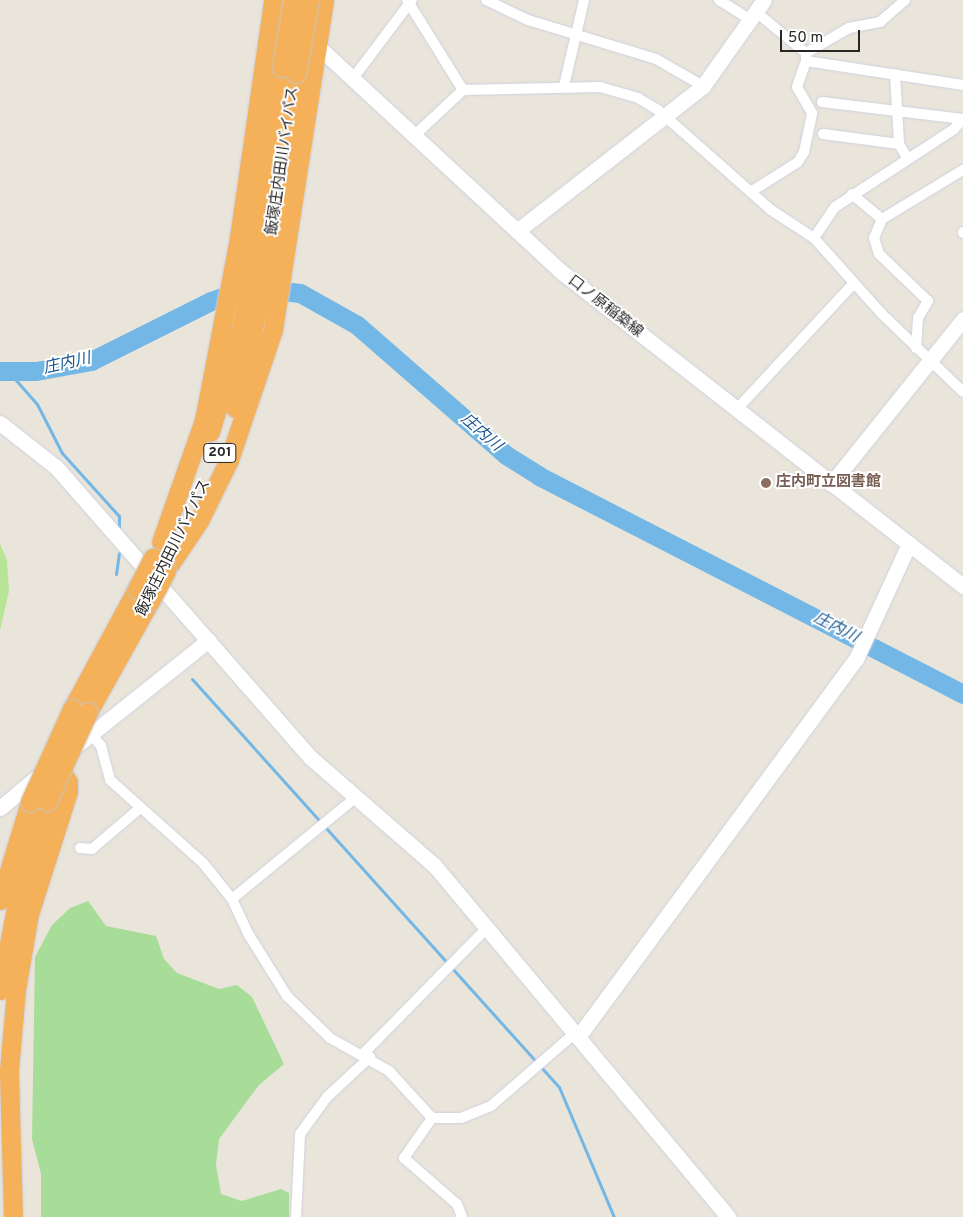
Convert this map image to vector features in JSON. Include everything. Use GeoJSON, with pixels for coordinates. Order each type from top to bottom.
{"type":"FeatureCollection","features":[{"type":"Feature","properties":{"kind":"highway"},"geometry":{"type":"LineString","coordinates":[[163,559],[204,420],[238,244],[272,0]]}},
{"type":"Feature","properties":{"kind":"highway","name":"飯塚庄内田川バイパス"},"geometry":{"type":"LineString","coordinates":[[0,900],[39,802],[80,711],[163,559],[221,404],[257,328],[271,250],[289,70],[293,0]]}},
{"type":"Feature","properties":{"kind":"highway","name":"飯塚庄内田川バイパス"},"geometry":{"type":"LineString","coordinates":[[289,70],[309,0]]}},
{"type":"Feature","properties":{"kind":"highway"},"geometry":{"type":"LineString","coordinates":[[163,559],[199,521],[229,460],[324,0]]}},
{"type":"Feature","properties":{"kind":"highway"},"geometry":{"type":"LineString","coordinates":[[13,1217],[9,1070],[16,990],[29,914],[68,792],[68,782],[56,762]]}},
{"type":"Feature","properties":{"kind":"highway","name":"飯塚庄内田川バイパス"},"geometry":{"type":"LineString","coordinates":[[0,990],[39,802]]}},
{"type":"Feature","properties":{"kind":"highway"},"geometry":{"type":"LineString","coordinates":[[0,1198],[2,1217]]}},
{"type":"Feature","properties":{"kind":"street","name":"口ノ原稲築線"},"geometry":{"type":"LineString","coordinates":[[272,0],[316,45],[416,134],[517,231],[736,410],[963,586]]}},
{"type":"Feature","properties":{"kind":"street"},"geometry":{"type":"LineString","coordinates":[[486,0],[528,20],[656,59],[703,86]]}},
{"type":"Feature","properties":{"kind":"street"},"geometry":{"type":"LineString","coordinates":[[564,86],[584,0]]}},
{"type":"Feature","properties":{"kind":"street"},"geometry":{"type":"LineString","coordinates":[[719,0],[757,11],[806,57],[963,85]]}},
{"type":"Feature","properties":{"kind":"street"},"geometry":{"type":"LineString","coordinates":[[752,190],[798,162],[804,152],[812,113],[797,86],[806,57],[849,28],[880,22],[905,0]]}},
{"type":"Feature","properties":{"kind":"street"},"geometry":{"type":"LineString","coordinates":[[354,78],[409,1],[462,90]]}},
{"type":"Feature","properties":{"kind":"street"},"geometry":{"type":"LineString","coordinates":[[517,231],[666,118],[703,86],[757,11]]}},
{"type":"Feature","properties":{"kind":"street"},"geometry":{"type":"LineString","coordinates":[[895,74],[899,144],[908,159]]}},
{"type":"Feature","properties":{"kind":"street"},"geometry":{"type":"LineString","coordinates":[[416,134],[462,90],[564,86],[619,90],[666,118],[752,190],[789,224],[814,238],[853,284],[916,348],[963,392]]}},
{"type":"Feature","properties":{"kind":"street"},"geometry":{"type":"LineString","coordinates":[[822,102],[963,119]]}},
{"type":"Feature","properties":{"kind":"street"},"geometry":{"type":"LineString","coordinates":[[814,238],[835,207],[852,194],[908,159],[963,119]]}},
{"type":"Feature","properties":{"kind":"street"},"geometry":{"type":"LineString","coordinates":[[823,134],[899,144]]}},
{"type":"Feature","properties":{"kind":"street"},"geometry":{"type":"LineString","coordinates":[[916,348],[918,318],[928,301],[874,248],[882,220],[963,170]]}},
{"type":"Feature","properties":{"kind":"street"},"geometry":{"type":"LineString","coordinates":[[852,194],[882,220]]}},
{"type":"Feature","properties":{"kind":"street"},"geometry":{"type":"LineString","coordinates":[[736,410],[853,284]]}},
{"type":"Feature","properties":{"kind":"street"},"geometry":{"type":"LineString","coordinates":[[831,484],[963,320]]}},
{"type":"Feature","properties":{"kind":"street"},"geometry":{"type":"LineString","coordinates":[[0,423],[56,467],[310,757],[428,858],[728,1217]]}},
{"type":"Feature","properties":{"kind":"street"},"geometry":{"type":"LineString","coordinates":[[91,734],[101,746],[110,780],[139,809],[203,863],[232,899],[249,935],[288,996],[330,1038],[367,1056],[432,1118],[461,1118],[491,1106],[577,1035],[856,658],[909,544]]}},
{"type":"Feature","properties":{"kind":"street"},"geometry":{"type":"LineString","coordinates":[[0,808],[209,640]]}},
{"type":"Feature","properties":{"kind":"street"},"geometry":{"type":"LineString","coordinates":[[232,899],[356,797]]}},
{"type":"Feature","properties":{"kind":"street"},"geometry":{"type":"LineString","coordinates":[[80,848],[92,849],[139,809]]}},
{"type":"Feature","properties":{"kind":"street"},"geometry":{"type":"LineString","coordinates":[[296,1217],[300,1134],[327,1097],[487,928]]}},
{"type":"Feature","properties":{"kind":"street"},"geometry":{"type":"LineString","coordinates":[[432,1118],[404,1158],[457,1204],[462,1217]]}},
{"type":"Feature","properties":{"kind":"green space"},"geometry":{"type":"Polygon","coordinates":[[[0,544],[7,560],[9,591],[0,631],[0,544]]]}},
{"type":"Feature","properties":{"kind":"green space"},"geometry":{"type":"Polygon","coordinates":[[[88,901],[106,926],[156,936],[164,959],[177,973],[219,989],[237,985],[252,997],[284,1064],[259,1085],[219,1139],[216,1165],[221,1194],[242,1201],[281,1189],[289,1193],[289,1217],[41,1217],[41,1174],[32,1139],[35,957],[52,925],[70,908],[88,901]]]}},
{"type":"Feature","properties":{"kind":"waterway","name":"庄内川"},"geometry":{"type":"LineString","coordinates":[[0,371],[36,371],[91,361],[211,301],[251,287],[300,293],[357,325],[506,455],[539,476],[963,694]]}},
{"type":"Feature","properties":{"kind":"waterway"},"geometry":{"type":"LineString","coordinates":[[7,370],[37,404],[62,453],[119,516],[119,527]]}},
{"type":"Feature","properties":{"kind":"waterway"},"geometry":{"type":"LineString","coordinates":[[116,574],[119,553]]}},
{"type":"Feature","properties":{"kind":"waterway"},"geometry":{"type":"LineString","coordinates":[[192,679],[559,1087],[614,1217]]}},
{"type":"Feature","properties":{"kind":"place","name":"庄内町立図書館"},"geometry":{"type":"Point","coordinates":[766,483]}}]}
